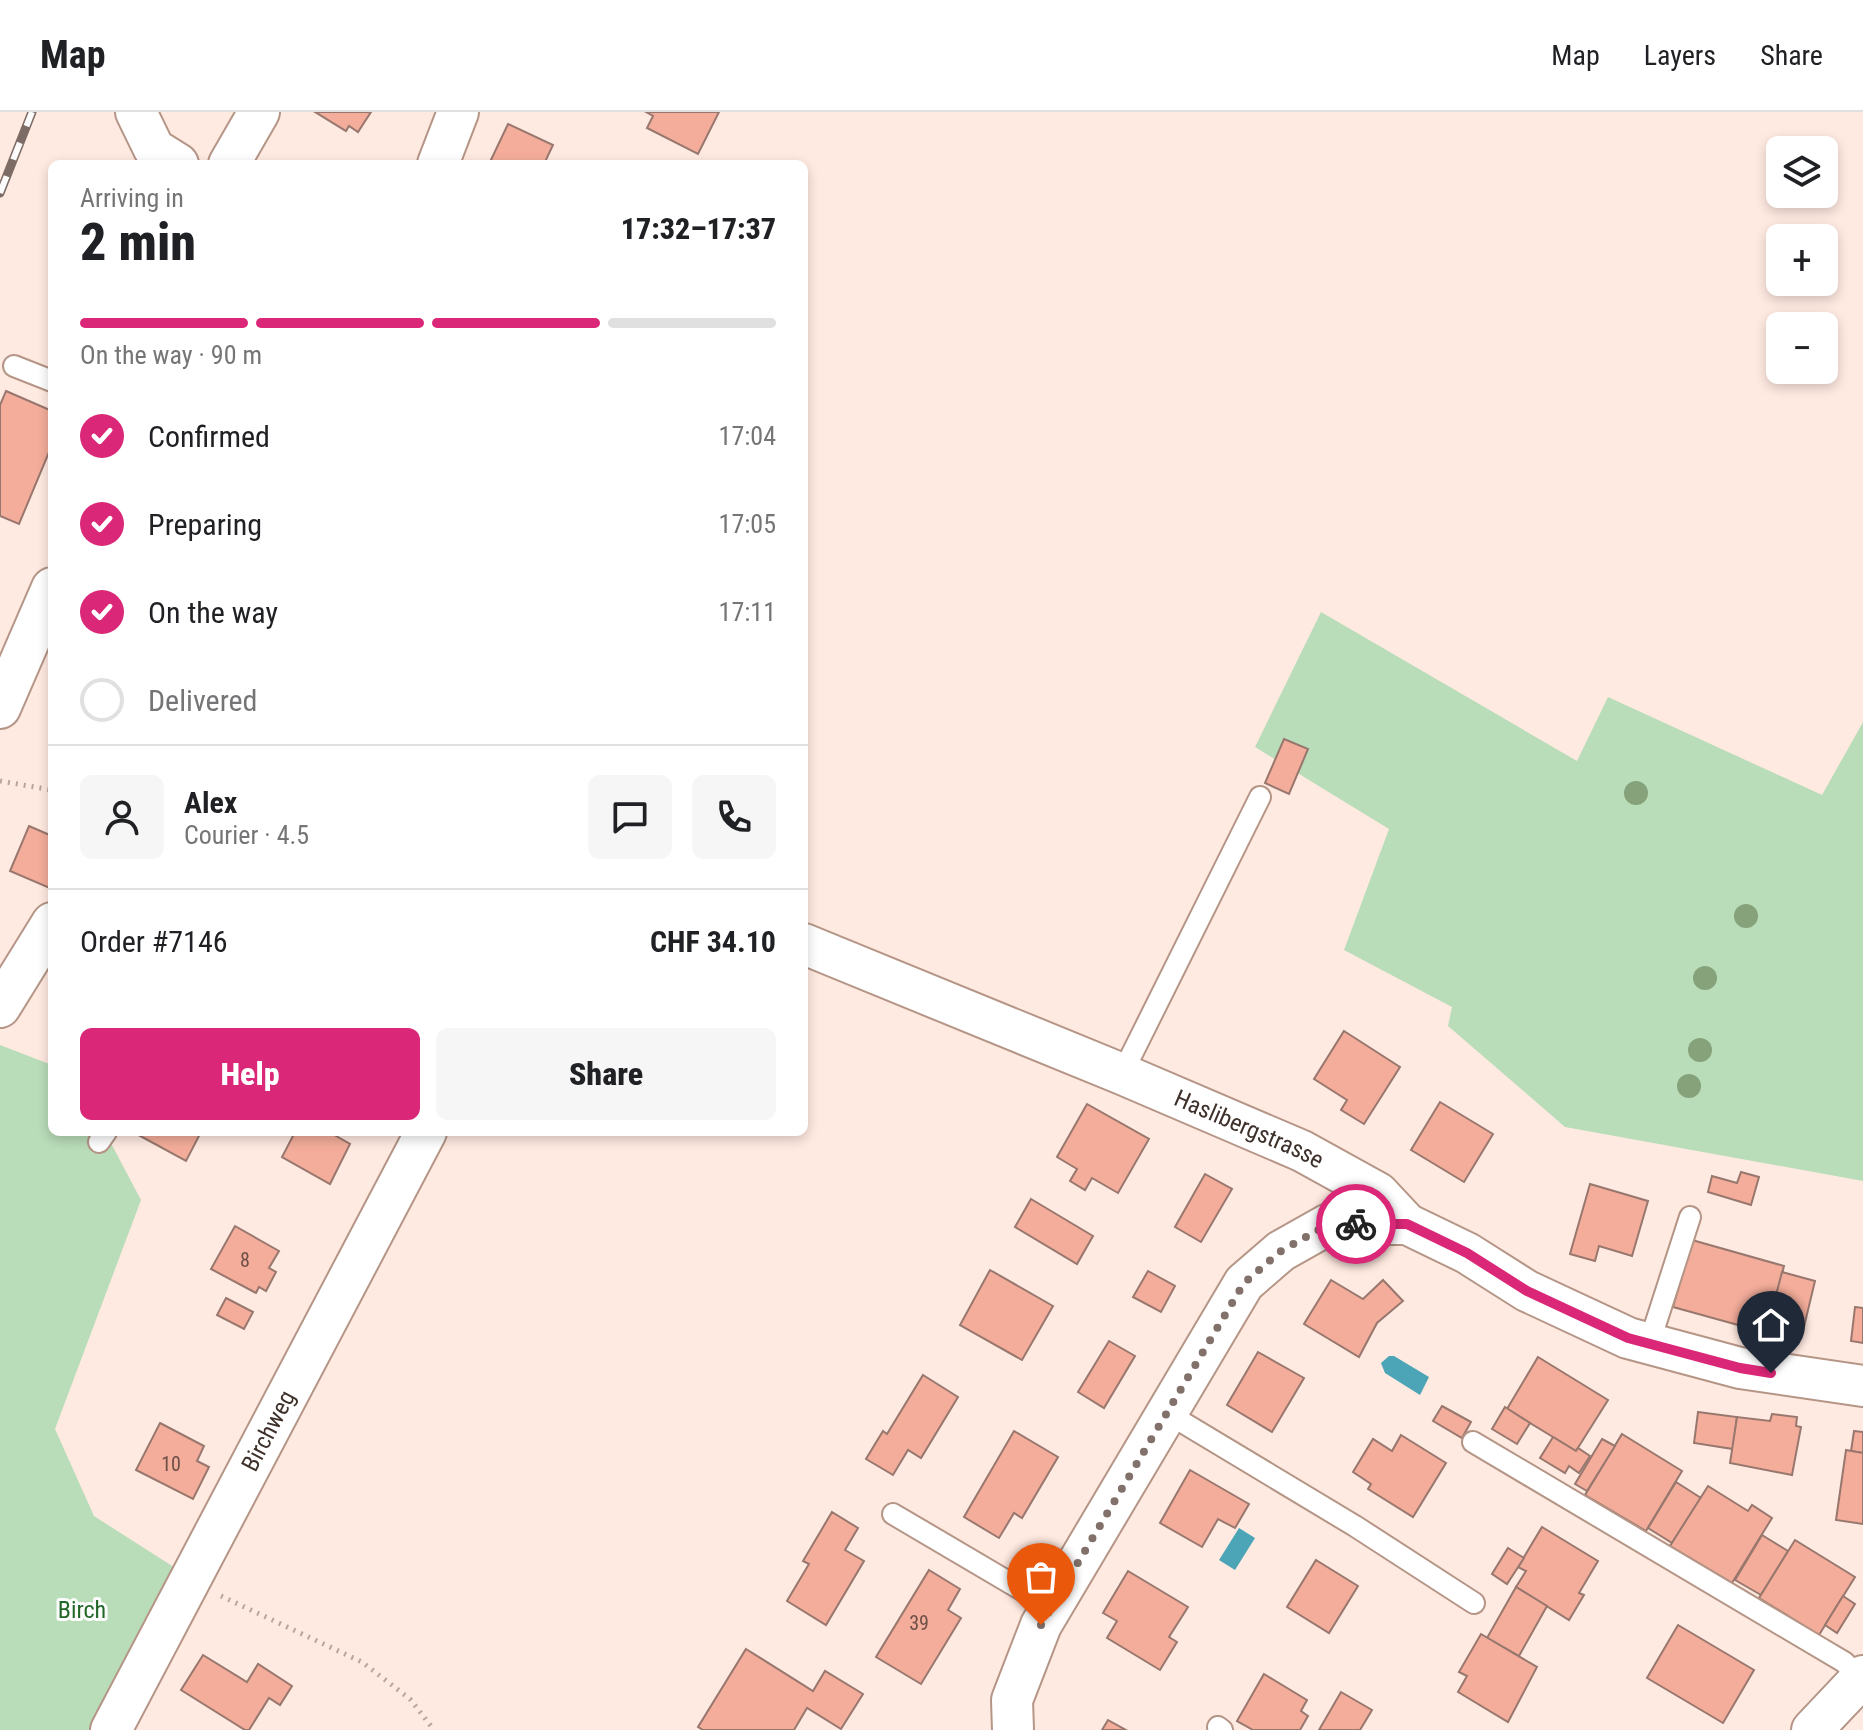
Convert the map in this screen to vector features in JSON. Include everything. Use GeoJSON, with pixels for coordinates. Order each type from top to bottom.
{"type":"FeatureCollection","features":[{"type":"Feature","properties":{"kind":"street"},"geometry":{"type":"LineString","coordinates":[[136,112],[154,149],[172,160]]}},
{"type":"Feature","properties":{"kind":"street"},"geometry":{"type":"LineString","coordinates":[[231,160],[259,112]]}},
{"type":"Feature","properties":{"kind":"street"},"geometry":{"type":"LineString","coordinates":[[440,160],[458,112]]}},
{"type":"Feature","properties":{"kind":"street"},"geometry":{"type":"LineString","coordinates":[[0,708],[48,597]]}},
{"type":"Feature","properties":{"kind":"street"},"geometry":{"type":"LineString","coordinates":[[0,1007],[48,929]]}},
{"type":"Feature","properties":{"kind":"street","name":"Haslibergstrasse"},"geometry":{"type":"LineString","coordinates":[[808,946],[1302,1151],[1378,1193],[1407,1224],[1467,1253],[1527,1291],[1628,1338],[1740,1368],[1863,1386]]}},
{"type":"Feature","properties":{"kind":"street","name":"Birchweg"},"geometry":{"type":"LineString","coordinates":[[111,1730],[424,1136]]}},
{"type":"Feature","properties":{"kind":"street"},"geometry":{"type":"LineString","coordinates":[[1013,1730],[1012,1700],[1041,1625],[1244,1283],[1281,1251],[1329,1224],[1407,1224]]}},
{"type":"Feature","properties":{"kind":"street"},"geometry":{"type":"LineString","coordinates":[[1812,1730],[1862,1678]]}},
{"type":"Feature","properties":{"kind":"lane"},"geometry":{"type":"LineString","coordinates":[[14,366],[48,379]]}},
{"type":"Feature","properties":{"kind":"lane"},"geometry":{"type":"LineString","coordinates":[[1122,1074],[1260,797]]}},
{"type":"Feature","properties":{"kind":"lane"},"geometry":{"type":"LineString","coordinates":[[1649,1344],[1690,1217]]}},
{"type":"Feature","properties":{"kind":"lane"},"geometry":{"type":"LineString","coordinates":[[1167,1413],[1355,1526],[1474,1603]]}},
{"type":"Feature","properties":{"kind":"lane"},"geometry":{"type":"LineString","coordinates":[[1473,1442],[1844,1662],[1862,1678]]}},
{"type":"Feature","properties":{"kind":"lane"},"geometry":{"type":"LineString","coordinates":[[893,1514],[1051,1607]]}},
{"type":"Feature","properties":{"kind":"path"},"geometry":{"type":"LineString","coordinates":[[0,781],[48,789]]}},
{"type":"Feature","properties":{"kind":"path"},"geometry":{"type":"LineString","coordinates":[[188,1581],[362,1662],[410,1699],[434,1730]]}},
{"type":"Feature","properties":{"kind":"green space"},"geometry":{"type":"Polygon","coordinates":[[[1321,612],[1577,761],[1608,697],[1822,795],[1863,722],[1863,1181],[1565,1127],[1448,1026],[1452,1007],[1344,950],[1389,829],[1255,747],[1321,612]]]}},
{"type":"Feature","properties":{"kind":"green space","name":"Birch"},"geometry":{"type":"Polygon","coordinates":[[[0,1045],[48,1063],[48,1136],[107,1136],[141,1200],[55,1429],[94,1516],[180,1571],[111,1730],[0,1730],[0,1045]]]}},
{"type":"Feature","properties":{"kind":"water"},"geometry":{"type":"Polygon","coordinates":[[[1389,1356],[1429,1377],[1420,1395],[1385,1373],[1381,1363],[1389,1356]]]}},
{"type":"Feature","properties":{"kind":"water"},"geometry":{"type":"Polygon","coordinates":[[[1239,1528],[1255,1538],[1235,1570],[1219,1560],[1239,1528]]]}},
{"type":"Feature","properties":{"kind":"building"},"geometry":{"type":"Polygon","coordinates":[[[315,112],[371,112],[358,132],[349,126],[346,131],[315,112]]]}},
{"type":"Feature","properties":{"kind":"building"},"geometry":{"type":"Polygon","coordinates":[[[646,112],[719,112],[698,154],[647,128],[653,116],[646,112]]]}},
{"type":"Feature","properties":{"kind":"building"},"geometry":{"type":"Polygon","coordinates":[[[508,124],[553,145],[546,160],[491,160],[508,124]]]}},
{"type":"Feature","properties":{"kind":"building"},"geometry":{"type":"Polygon","coordinates":[[[6,391],[48,409],[48,455],[19,524],[0,516],[0,405],[6,391]]]}},
{"type":"Feature","properties":{"kind":"building"},"geometry":{"type":"Polygon","coordinates":[[[1284,739],[1308,749],[1289,794],[1265,783],[1284,739]]]}},
{"type":"Feature","properties":{"kind":"building"},"geometry":{"type":"Polygon","coordinates":[[[29,826],[48,834],[48,887],[10,871],[29,826]]]}},
{"type":"Feature","properties":{"kind":"building"},"geometry":{"type":"Polygon","coordinates":[[[1344,1031],[1400,1067],[1364,1124],[1341,1110],[1347,1100],[1314,1079],[1344,1031]]]}},
{"type":"Feature","properties":{"kind":"building"},"geometry":{"type":"Polygon","coordinates":[[[1440,1102],[1493,1134],[1464,1182],[1411,1150],[1440,1102]]]}},
{"type":"Feature","properties":{"kind":"building"},"geometry":{"type":"Polygon","coordinates":[[[1087,1104],[1149,1139],[1118,1193],[1092,1178],[1085,1190],[1070,1181],[1077,1169],[1057,1157],[1087,1104]]]}},
{"type":"Feature","properties":{"kind":"building"},"geometry":{"type":"Polygon","coordinates":[[[140,1136],[199,1136],[186,1161],[140,1136]]]}},
{"type":"Feature","properties":{"kind":"building"},"geometry":{"type":"Polygon","coordinates":[[[293,1136],[336,1136],[350,1144],[330,1184],[282,1157],[293,1136]]]}},
{"type":"Feature","properties":{"kind":"building"},"geometry":{"type":"Polygon","coordinates":[[[1741,1172],[1759,1177],[1751,1205],[1708,1192],[1712,1176],[1737,1183],[1741,1172]]]}},
{"type":"Feature","properties":{"kind":"building"},"geometry":{"type":"Polygon","coordinates":[[[1205,1174],[1232,1189],[1201,1242],[1175,1227],[1205,1174]]]}},
{"type":"Feature","properties":{"kind":"building"},"geometry":{"type":"Polygon","coordinates":[[[1590,1184],[1648,1201],[1632,1256],[1599,1246],[1595,1261],[1570,1254],[1590,1184]]]}},
{"type":"Feature","properties":{"kind":"building"},"geometry":{"type":"Polygon","coordinates":[[[1031,1199],[1093,1236],[1077,1264],[1015,1227],[1031,1199]]]}},
{"type":"Feature","properties":{"kind":"building"},"geometry":{"type":"Polygon","coordinates":[[[235,1226],[279,1251],[269,1268],[276,1272],[266,1291],[259,1287],[256,1293],[211,1269],[235,1226]]]}},
{"type":"Feature","properties":{"kind":"building"},"geometry":{"type":"Polygon","coordinates":[[[1692,1240],[1784,1266],[1767,1333],[1673,1307],[1692,1240]]]}},
{"type":"Feature","properties":{"kind":"building"},"geometry":{"type":"Polygon","coordinates":[[[990,1270],[1053,1306],[1022,1360],[960,1325],[990,1270]]]}},
{"type":"Feature","properties":{"kind":"building"},"geometry":{"type":"Polygon","coordinates":[[[1148,1271],[1175,1286],[1161,1312],[1133,1297],[1148,1271]]]}},
{"type":"Feature","properties":{"kind":"building"},"geometry":{"type":"Polygon","coordinates":[[[1782,1272],[1815,1281],[1802,1335],[1768,1326],[1782,1272]]]}},
{"type":"Feature","properties":{"kind":"building"},"geometry":{"type":"Polygon","coordinates":[[[1331,1280],[1363,1299],[1383,1280],[1403,1301],[1377,1323],[1359,1357],[1304,1324],[1331,1280]]]}},
{"type":"Feature","properties":{"kind":"building"},"geometry":{"type":"Polygon","coordinates":[[[226,1298],[253,1312],[244,1329],[217,1315],[226,1298]]]}},
{"type":"Feature","properties":{"kind":"building"},"geometry":{"type":"Polygon","coordinates":[[[1855,1307],[1863,1308],[1863,1343],[1851,1341],[1855,1307]]]}},
{"type":"Feature","properties":{"kind":"building"},"geometry":{"type":"Polygon","coordinates":[[[1109,1341],[1135,1356],[1104,1408],[1078,1392],[1109,1341]]]}},
{"type":"Feature","properties":{"kind":"building"},"geometry":{"type":"Polygon","coordinates":[[[1258,1352],[1304,1378],[1272,1432],[1227,1405],[1258,1352]]]}},
{"type":"Feature","properties":{"kind":"building"},"geometry":{"type":"Polygon","coordinates":[[[1538,1357],[1608,1400],[1576,1451],[1507,1409],[1538,1357]]]}},
{"type":"Feature","properties":{"kind":"building"},"geometry":{"type":"Polygon","coordinates":[[[923,1375],[958,1397],[921,1458],[908,1450],[893,1475],[866,1459],[883,1431],[887,1434],[923,1375]]]}},
{"type":"Feature","properties":{"kind":"building"},"geometry":{"type":"Polygon","coordinates":[[[1442,1406],[1471,1422],[1462,1438],[1433,1421],[1442,1406]]]}},
{"type":"Feature","properties":{"kind":"building"},"geometry":{"type":"Polygon","coordinates":[[[1505,1407],[1530,1423],[1517,1444],[1492,1429],[1505,1407]]]}},
{"type":"Feature","properties":{"kind":"building"},"geometry":{"type":"Polygon","coordinates":[[[1698,1412],[1737,1417],[1733,1449],[1694,1443],[1698,1412]]]}},
{"type":"Feature","properties":{"kind":"building"},"geometry":{"type":"Polygon","coordinates":[[[1772,1414],[1797,1417],[1796,1426],[1801,1427],[1792,1475],[1730,1463],[1737,1417],[1770,1421],[1772,1414]]]}},
{"type":"Feature","properties":{"kind":"building"},"geometry":{"type":"Polygon","coordinates":[[[160,1423],[204,1446],[197,1461],[209,1467],[193,1499],[136,1470],[160,1423]]]}},
{"type":"Feature","properties":{"kind":"building"},"geometry":{"type":"Polygon","coordinates":[[[1014,1431],[1058,1457],[1022,1518],[1014,1513],[999,1538],[964,1517],[1014,1431]]]}},
{"type":"Feature","properties":{"kind":"building"},"geometry":{"type":"Polygon","coordinates":[[[1854,1431],[1863,1432],[1863,1453],[1851,1451],[1854,1431]]]}},
{"type":"Feature","properties":{"kind":"building"},"geometry":{"type":"Polygon","coordinates":[[[1622,1434],[1682,1471],[1646,1531],[1585,1495],[1622,1434]]]}},
{"type":"Feature","properties":{"kind":"building"},"geometry":{"type":"Polygon","coordinates":[[[1401,1435],[1446,1463],[1413,1517],[1368,1489],[1371,1484],[1353,1472],[1373,1439],[1392,1451],[1401,1435]]]}},
{"type":"Feature","properties":{"kind":"building"},"geometry":{"type":"Polygon","coordinates":[[[1553,1437],[1590,1456],[1579,1473],[1569,1466],[1565,1473],[1540,1458],[1553,1437]]]}},
{"type":"Feature","properties":{"kind":"building"},"geometry":{"type":"Polygon","coordinates":[[[1602,1439],[1615,1446],[1587,1491],[1575,1484],[1602,1439]]]}},
{"type":"Feature","properties":{"kind":"building"},"geometry":{"type":"Polygon","coordinates":[[[1846,1450],[1863,1453],[1863,1524],[1836,1520],[1846,1450]]]}},
{"type":"Feature","properties":{"kind":"building"},"geometry":{"type":"Polygon","coordinates":[[[1190,1470],[1249,1504],[1235,1528],[1218,1519],[1202,1547],[1160,1523],[1190,1470]]]}},
{"type":"Feature","properties":{"kind":"building"},"geometry":{"type":"Polygon","coordinates":[[[1676,1482],[1701,1498],[1672,1543],[1648,1528],[1676,1482]]]}},
{"type":"Feature","properties":{"kind":"building"},"geometry":{"type":"Polygon","coordinates":[[[1708,1486],[1748,1511],[1752,1505],[1772,1518],[1732,1583],[1670,1546],[1708,1486]]]}},
{"type":"Feature","properties":{"kind":"building"},"geometry":{"type":"Polygon","coordinates":[[[832,1512],[858,1528],[845,1550],[864,1561],[826,1625],[787,1601],[809,1564],[803,1561],[832,1512]]]}},
{"type":"Feature","properties":{"kind":"building"},"geometry":{"type":"Polygon","coordinates":[[[1542,1527],[1598,1561],[1579,1593],[1584,1595],[1569,1620],[1516,1587],[1526,1571],[1518,1567],[1542,1527]]]}},
{"type":"Feature","properties":{"kind":"building"},"geometry":{"type":"Polygon","coordinates":[[[1762,1535],[1788,1551],[1761,1595],[1735,1580],[1762,1535]]]}},
{"type":"Feature","properties":{"kind":"building"},"geometry":{"type":"Polygon","coordinates":[[[1795,1540],[1855,1577],[1819,1635],[1759,1598],[1795,1540]]]}},
{"type":"Feature","properties":{"kind":"building"},"geometry":{"type":"Polygon","coordinates":[[[1508,1548],[1524,1558],[1507,1584],[1492,1574],[1508,1548]]]}},
{"type":"Feature","properties":{"kind":"building"},"geometry":{"type":"Polygon","coordinates":[[[1316,1560],[1358,1586],[1329,1633],[1287,1607],[1316,1560]]]}},
{"type":"Feature","properties":{"kind":"building"},"geometry":{"type":"Polygon","coordinates":[[[929,1570],[960,1589],[948,1610],[961,1618],[921,1684],[876,1657],[929,1570]]]}},
{"type":"Feature","properties":{"kind":"building"},"geometry":{"type":"Polygon","coordinates":[[[1128,1571],[1188,1607],[1169,1637],[1177,1642],[1160,1670],[1107,1638],[1117,1621],[1103,1613],[1128,1571]]]}},
{"type":"Feature","properties":{"kind":"building"},"geometry":{"type":"Polygon","coordinates":[[[1516,1587],[1547,1606],[1519,1656],[1487,1638],[1516,1587]]]}},
{"type":"Feature","properties":{"kind":"building"},"geometry":{"type":"Polygon","coordinates":[[[1843,1596],[1855,1604],[1837,1633],[1825,1625],[1843,1596]]]}},
{"type":"Feature","properties":{"kind":"building"},"geometry":{"type":"Polygon","coordinates":[[[1678,1625],[1754,1670],[1723,1723],[1647,1678],[1678,1625]]]}},
{"type":"Feature","properties":{"kind":"building"},"geometry":{"type":"Polygon","coordinates":[[[1481,1634],[1537,1667],[1508,1722],[1458,1692],[1467,1676],[1459,1672],[1481,1634]]]}},
{"type":"Feature","properties":{"kind":"building"},"geometry":{"type":"Polygon","coordinates":[[[746,1649],[813,1691],[825,1671],[863,1694],[841,1729],[807,1708],[794,1730],[703,1730],[698,1727],[746,1649]]]}},
{"type":"Feature","properties":{"kind":"building"},"geometry":{"type":"Polygon","coordinates":[[[203,1655],[247,1682],[258,1664],[292,1686],[280,1705],[269,1698],[249,1730],[245,1730],[181,1690],[203,1655]]]}},
{"type":"Feature","properties":{"kind":"building"},"geometry":{"type":"Polygon","coordinates":[[[1264,1674],[1307,1700],[1301,1711],[1308,1716],[1300,1730],[1253,1730],[1237,1721],[1264,1674]]]}},
{"type":"Feature","properties":{"kind":"building"},"geometry":{"type":"Polygon","coordinates":[[[1341,1692],[1372,1710],[1360,1730],[1319,1730],[1341,1692]]]}},
{"type":"Feature","properties":{"kind":"building"},"geometry":{"type":"Polygon","coordinates":[[[1108,1720],[1126,1730],[1102,1730],[1108,1720]]]}},
{"type":"Feature","properties":{"kind":"railway"},"geometry":{"type":"LineString","coordinates":[[0,193],[32,112]]}},
{"type":"Feature","properties":{"kind":"way so far"},"geometry":{"type":"LineString","coordinates":[[1041,1625],[1244,1283],[1281,1251],[1329,1224],[1356,1224]]}},
{"type":"Feature","properties":{"kind":"route"},"geometry":{"type":"LineString","coordinates":[[1356,1224],[1407,1224],[1467,1253],[1527,1291],[1628,1338],[1740,1368],[1771,1373]]}}]}
